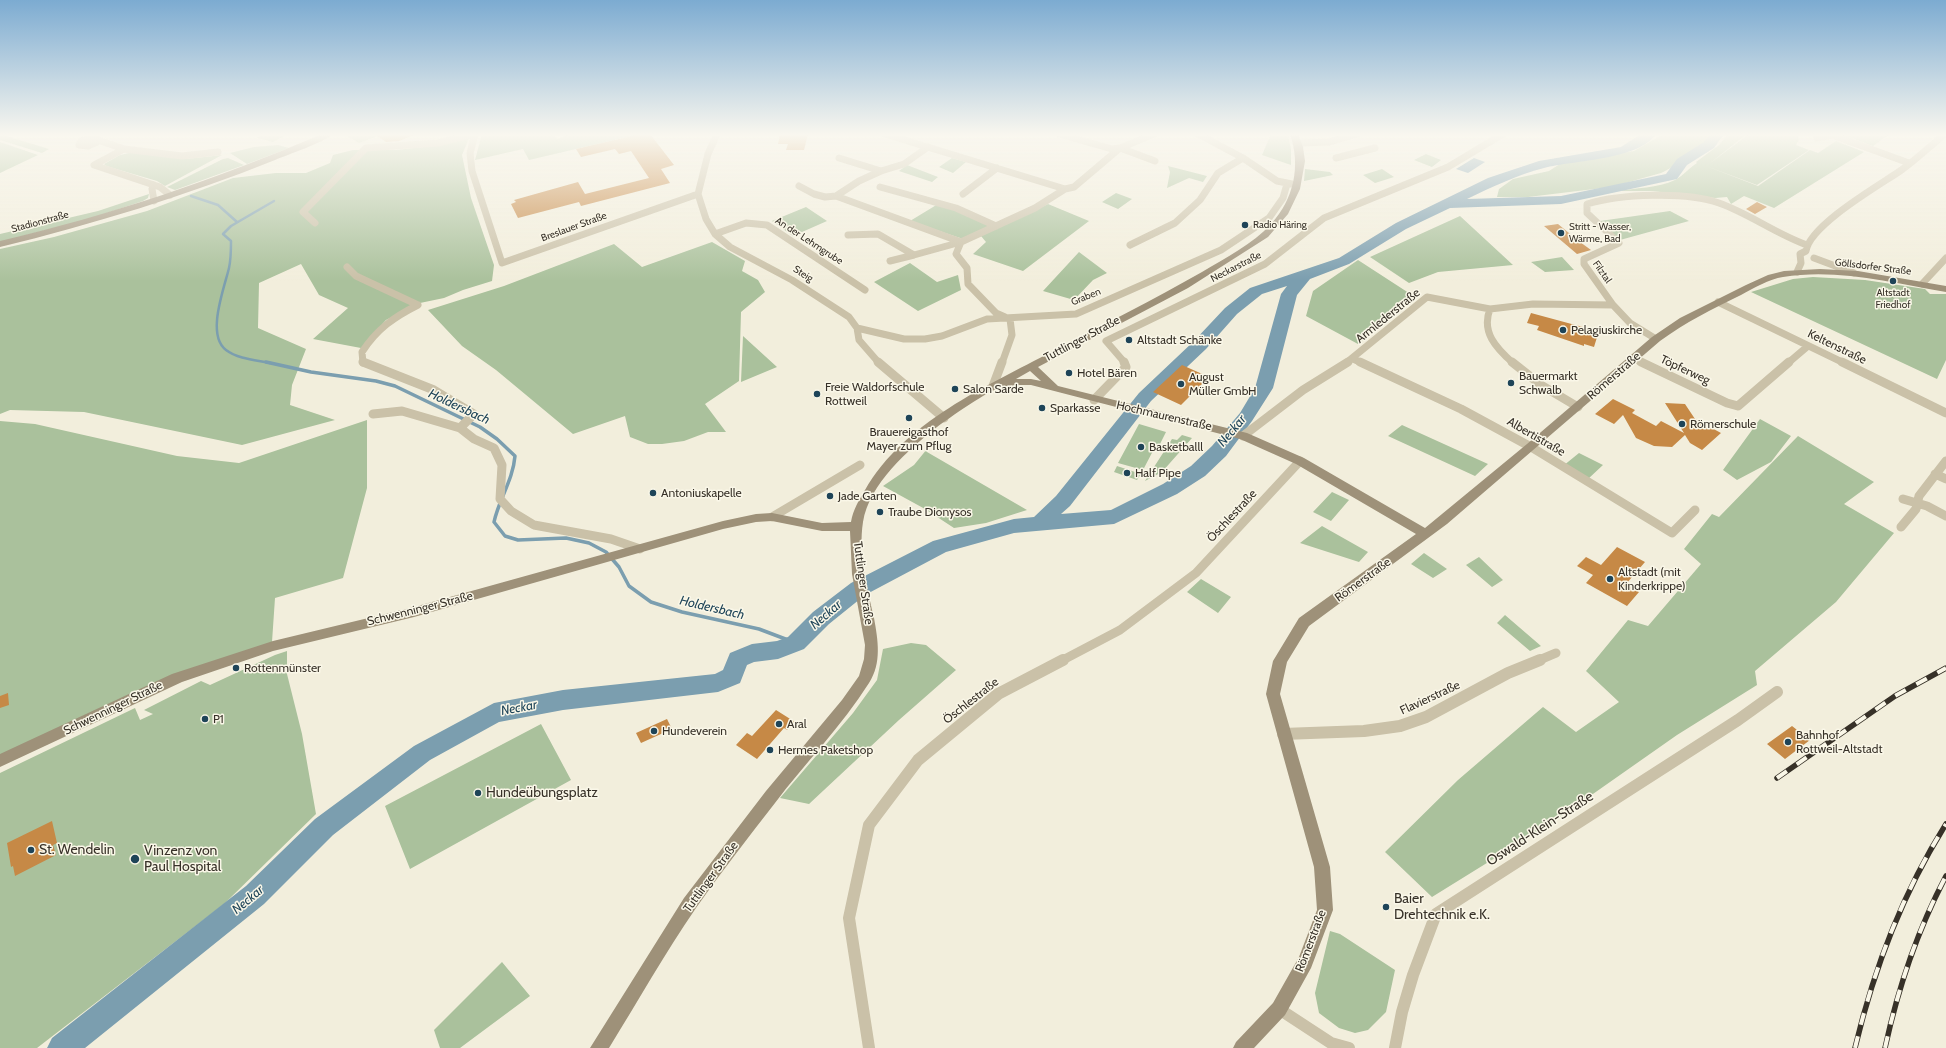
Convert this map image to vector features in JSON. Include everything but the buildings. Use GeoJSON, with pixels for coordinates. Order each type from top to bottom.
{"type":"FeatureCollection","features":[{"type":"Feature","properties":{"kind":"street"},"geometry":{"type":"LineString","coordinates":[[148,183],[160,187],[170,195]]}},
{"type":"Feature","properties":{"kind":"street","name":"Stadionstraße"},"geometry":{"type":"LineString","coordinates":[[0,244],[31,237],[154,201],[203,183]]}},
{"type":"Feature","properties":{"kind":"street"},"geometry":{"type":"LineString","coordinates":[[315,223],[303,212],[332,183]]}},
{"type":"Feature","properties":{"kind":"street","name":"Breslauer Straße"},"geometry":{"type":"LineString","coordinates":[[476,183],[502,264],[698,194]]}},
{"type":"Feature","properties":{"kind":"street"},"geometry":{"type":"LineString","coordinates":[[698,194],[701,183]]}},
{"type":"Feature","properties":{"kind":"street"},"geometry":{"type":"LineString","coordinates":[[836,196],[856,183]]}},
{"type":"Feature","properties":{"kind":"street"},"geometry":{"type":"LineString","coordinates":[[963,194],[978,183]]}},
{"type":"Feature","properties":{"kind":"street"},"geometry":{"type":"LineString","coordinates":[[1045,183],[1065,189]]}},
{"type":"Feature","properties":{"kind":"street"},"geometry":{"type":"LineString","coordinates":[[890,261],[961,242],[1035,208],[1065,189],[1074,187],[1079,183]]}},
{"type":"Feature","properties":{"kind":"street"},"geometry":{"type":"LineString","coordinates":[[1130,245],[1175,223],[1200,200],[1211,183]]}},
{"type":"Feature","properties":{"kind":"street"},"geometry":{"type":"LineString","coordinates":[[1287,183],[1292,184]]}},
{"type":"Feature","properties":{"kind":"street","name":"Neckarstraße"},"geometry":{"type":"LineString","coordinates":[[1094,400],[1126,367],[1106,341],[1265,264],[1324,218],[1408,183]]}},
{"type":"Feature","properties":{"kind":"street"},"geometry":{"type":"LineString","coordinates":[[1797,272],[1801,263],[1800,254],[1843,208],[1881,183]]}},
{"type":"Feature","properties":{"kind":"street","name":"Graben"},"geometry":{"type":"LineString","coordinates":[[857,328],[904,339],[925,339],[942,336],[987,319],[998,317],[1010,319],[1076,314],[1221,250],[1269,218],[1292,184]]}},
{"type":"Feature","properties":{"kind":"street","name":"Tuttlinger Straße"},"geometry":{"type":"LineString","coordinates":[[599,1048],[690,903],[771,796],[847,704],[865,678],[871,660],[872,637],[857,555],[856,526],[862,506],[877,480],[901,453],[944,418],[993,386],[1032,367],[1196,280],[1265,235],[1281,219],[1292,184]]}},
{"type":"Feature","properties":{"kind":"street"},"geometry":{"type":"LineString","coordinates":[[154,185],[152,189],[154,201]]}},
{"type":"Feature","properties":{"kind":"street"},"geometry":{"type":"LineString","coordinates":[[799,186],[814,194],[826,197],[836,196],[961,242]]}},
{"type":"Feature","properties":{"kind":"street"},"geometry":{"type":"LineString","coordinates":[[880,187],[956,208],[996,226]]}},
{"type":"Feature","properties":{"kind":"street","name":"Steig"},"geometry":{"type":"LineString","coordinates":[[698,194],[706,219],[715,234],[730,247],[792,280],[848,317],[857,328],[859,340],[873,358],[935,412],[944,418]]}},
{"type":"Feature","properties":{"kind":"street","name":"Filztal"},"geometry":{"type":"LineString","coordinates":[[1613,305],[1584,264],[1584,259],[1619,242],[1587,213],[1587,204],[1613,197],[1649,195],[1700,198],[1721,203],[1807,248]]}},
{"type":"Feature","properties":{"kind":"street","name":"An der Lehmgrube"},"geometry":{"type":"LineString","coordinates":[[715,234],[739,223],[753,222],[767,226],[865,290]]}},
{"type":"Feature","properties":{"kind":"street"},"geometry":{"type":"LineString","coordinates":[[848,235],[878,234],[914,255]]}},
{"type":"Feature","properties":{"kind":"street"},"geometry":{"type":"LineString","coordinates":[[961,242],[956,250],[956,254],[968,269],[968,284],[996,313],[1010,319],[1012,335],[993,386],[1017,382],[1031,382],[1058,390]]}},
{"type":"Feature","properties":{"kind":"street"},"geometry":{"type":"LineString","coordinates":[[1807,248],[1814,258],[1820,272]]}},
{"type":"Feature","properties":{"kind":"street"},"geometry":{"type":"LineString","coordinates":[[1814,258],[1858,274]]}},
{"type":"Feature","properties":{"kind":"street"},"geometry":{"type":"LineString","coordinates":[[1922,284],[1945,260]]}},
{"type":"Feature","properties":{"kind":"street"},"geometry":{"type":"LineString","coordinates":[[347,267],[356,276],[418,305],[388,320],[372,336],[362,352],[363,363],[441,392],[474,414],[462,426]]}},
{"type":"Feature","properties":{"kind":"street","name":"Göllsdorfer Straße"},"geometry":{"type":"LineString","coordinates":[[1797,272],[1858,274],[1946,289]]}},
{"type":"Feature","properties":{"kind":"street","name":"Römerstraße"},"geometry":{"type":"LineString","coordinates":[[1242,1048],[1279,1009],[1305,962],[1325,910],[1322,866],[1283,734],[1274,694],[1280,660],[1304,622],[1425,534],[1531,447],[1656,339],[1683,320],[1718,302],[1771,277],[1797,272]]}},
{"type":"Feature","properties":{"kind":"street","name":"Armlederstraße"},"geometry":{"type":"LineString","coordinates":[[1243,436],[1303,390],[1353,359],[1427,297],[1490,309],[1533,304],[1613,305]]}},
{"type":"Feature","properties":{"kind":"street","name":"Keltenstraße"},"geometry":{"type":"LineString","coordinates":[[1718,302],[1946,413]]}},
{"type":"Feature","properties":{"kind":"street"},"geometry":{"type":"LineString","coordinates":[[1613,305],[1630,323],[1656,339]]}},
{"type":"Feature","properties":{"kind":"street"},"geometry":{"type":"LineString","coordinates":[[1490,309],[1487,322],[1488,332],[1510,360],[1551,392],[1578,407]]}},
{"type":"Feature","properties":{"kind":"street","name":"Töpferweg"},"geometry":{"type":"LineString","coordinates":[[1634,359],[1727,403],[1738,406],[1808,346]]}},
{"type":"Feature","properties":{"kind":"street","name":"Albertistraße"},"geometry":{"type":"LineString","coordinates":[[1353,359],[1460,409],[1531,447],[1672,533],[1695,510]]}},
{"type":"Feature","properties":{"kind":"street","name":"Hochmaurenstraße"},"geometry":{"type":"LineString","coordinates":[[1032,367],[1058,390],[1094,400],[1208,426],[1243,436],[1300,461],[1425,534]]}},
{"type":"Feature","properties":{"kind":"street"},"geometry":{"type":"LineString","coordinates":[[373,414],[402,411],[462,426],[474,439],[494,448],[502,465],[503,502],[525,522],[544,529],[600,536],[640,549]]}},
{"type":"Feature","properties":{"kind":"street","name":"Öschlestraße"},"geometry":{"type":"LineString","coordinates":[[868,1048],[849,918],[869,825],[918,760],[998,694],[1120,630],[1196,573],[1300,461]]}},
{"type":"Feature","properties":{"kind":"street"},"geometry":{"type":"LineString","coordinates":[[1901,527],[1916,509],[1919,496],[1934,474],[1946,461]]}},
{"type":"Feature","properties":{"kind":"street"},"geometry":{"type":"LineString","coordinates":[[772,517],[860,465]]}},
{"type":"Feature","properties":{"kind":"street"},"geometry":{"type":"LineString","coordinates":[[1934,474],[1946,479]]}},
{"type":"Feature","properties":{"kind":"street"},"geometry":{"type":"LineString","coordinates":[[1903,499],[1917,503],[1946,516]]}},
{"type":"Feature","properties":{"kind":"street","name":"Schwenninger Straße"},"geometry":{"type":"LineString","coordinates":[[0,761],[177,678],[273,646],[414,612],[723,525],[756,518],[772,517],[822,527],[856,526]]}},
{"type":"Feature","properties":{"kind":"street","name":"Flavierstraße"},"geometry":{"type":"LineString","coordinates":[[1283,734],[1364,731],[1400,726],[1426,717],[1508,673],[1556,653]]}},
{"type":"Feature","properties":{"kind":"street","name":"Oswald-Klein-Straße"},"geometry":{"type":"LineString","coordinates":[[1394,1048],[1414,975],[1436,914],[1738,720],[1777,692]]}},
{"type":"Feature","properties":{"kind":"street"},"geometry":{"type":"LineString","coordinates":[[1279,1009],[1331,1043],[1349,1048]]}},
{"type":"Feature","properties":{"kind":"green space"},"geometry":{"type":"Polygon","coordinates":[[[160,183],[171,183],[165,186],[160,183]]]}},
{"type":"Feature","properties":{"kind":"green space"},"geometry":{"type":"Polygon","coordinates":[[[175,183],[195,183],[175,190],[167,187],[175,183]]]}},
{"type":"Feature","properties":{"kind":"green space"},"geometry":{"type":"Polygon","coordinates":[[[220,183],[468,183],[471,198],[494,265],[492,281],[444,298],[420,303],[386,320],[361,348],[313,339],[348,308],[319,295],[301,264],[259,283],[258,328],[306,349],[292,385],[290,405],[335,420],[242,445],[84,412],[10,410],[0,414],[0,249],[54,237],[147,211],[220,183]]]}},
{"type":"Feature","properties":{"kind":"green space"},"geometry":{"type":"Polygon","coordinates":[[[1168,183],[1178,183],[1167,188],[1168,183]]]}},
{"type":"Feature","properties":{"kind":"green space"},"geometry":{"type":"Polygon","coordinates":[[[1508,183],[1626,183],[1611,187],[1528,197],[1497,197],[1499,189],[1508,183]]]}},
{"type":"Feature","properties":{"kind":"green space"},"geometry":{"type":"Polygon","coordinates":[[[1668,183],[1750,183],[1758,186],[1762,183],[1814,183],[1774,208],[1744,196],[1731,204],[1727,197],[1715,198],[1652,191],[1617,191],[1668,183]]]}},
{"type":"Feature","properties":{"kind":"green space"},"geometry":{"type":"Polygon","coordinates":[[[1116,193],[1132,199],[1118,209],[1102,202],[1116,193]]]}},
{"type":"Feature","properties":{"kind":"green space"},"geometry":{"type":"Polygon","coordinates":[[[149,194],[148,198],[143,201],[89,219],[0,242],[0,234],[98,211],[149,194]]]}},
{"type":"Feature","properties":{"kind":"green space"},"geometry":{"type":"Polygon","coordinates":[[[938,204],[954,209],[989,226],[963,239],[910,221],[938,204]]]}},
{"type":"Feature","properties":{"kind":"green space"},"geometry":{"type":"Polygon","coordinates":[[[1048,204],[1089,221],[1023,271],[973,254],[986,242],[981,236],[1048,204]]]}},
{"type":"Feature","properties":{"kind":"green space"},"geometry":{"type":"Polygon","coordinates":[[[806,207],[827,221],[793,236],[772,221],[806,207]]]}},
{"type":"Feature","properties":{"kind":"green space"},"geometry":{"type":"Polygon","coordinates":[[[1670,211],[1689,221],[1620,240],[1600,221],[1670,211]]]}},
{"type":"Feature","properties":{"kind":"green space"},"geometry":{"type":"Polygon","coordinates":[[[1460,216],[1513,265],[1438,272],[1409,283],[1370,257],[1460,216]]]}},
{"type":"Feature","properties":{"kind":"green space"},"geometry":{"type":"Polygon","coordinates":[[[712,242],[745,261],[742,271],[758,280],[765,292],[741,312],[739,381],[705,404],[726,432],[708,432],[684,441],[648,444],[630,437],[625,416],[573,434],[496,370],[462,346],[428,310],[504,286],[614,244],[642,267],[712,242]]]}},
{"type":"Feature","properties":{"kind":"green space"},"geometry":{"type":"Polygon","coordinates":[[[1079,252],[1107,273],[1093,280],[1074,300],[1043,291],[1079,252]]]}},
{"type":"Feature","properties":{"kind":"green space"},"geometry":{"type":"Polygon","coordinates":[[[1562,257],[1574,270],[1545,272],[1531,262],[1562,257]]]}},
{"type":"Feature","properties":{"kind":"green space"},"geometry":{"type":"Polygon","coordinates":[[[1358,260],[1415,297],[1358,344],[1306,316],[1313,291],[1358,260]]]}},
{"type":"Feature","properties":{"kind":"green space"},"geometry":{"type":"Polygon","coordinates":[[[910,263],[937,282],[958,275],[961,290],[918,311],[874,282],[910,263]]]}},
{"type":"Feature","properties":{"kind":"green space"},"geometry":{"type":"Polygon","coordinates":[[[1813,277],[1865,280],[1925,289],[1930,294],[1946,294],[1946,360],[1937,379],[1751,292],[1793,279],[1813,277]]]}},
{"type":"Feature","properties":{"kind":"green space"},"geometry":{"type":"Polygon","coordinates":[[[743,336],[777,367],[741,382],[743,336]]]}},
{"type":"Feature","properties":{"kind":"green space"},"geometry":{"type":"Polygon","coordinates":[[[1760,419],[1791,436],[1771,462],[1737,480],[1723,470],[1760,419]]]}},
{"type":"Feature","properties":{"kind":"green space"},"geometry":{"type":"Polygon","coordinates":[[[367,420],[367,488],[343,578],[275,598],[272,642],[0,758],[0,421],[35,424],[177,456],[239,463],[367,420]]]}},
{"type":"Feature","properties":{"kind":"green space","name":"Basketballl"},"geometry":{"type":"Polygon","coordinates":[[[1139,424],[1166,432],[1158,448],[1155,447],[1143,470],[1118,463],[1139,424]]]}},
{"type":"Feature","properties":{"kind":"green space"},"geometry":{"type":"Polygon","coordinates":[[[1402,425],[1488,464],[1475,476],[1388,436],[1402,425]]]}},
{"type":"Feature","properties":{"kind":"green space"},"geometry":{"type":"Polygon","coordinates":[[[1182,435],[1192,438],[1162,472],[1145,481],[1172,439],[1177,440],[1182,435]]]}},
{"type":"Feature","properties":{"kind":"green space"},"geometry":{"type":"Polygon","coordinates":[[[1798,436],[1874,482],[1844,504],[1894,533],[1836,602],[1755,671],[1757,685],[1677,735],[1553,822],[1432,897],[1385,852],[1458,780],[1543,707],[1576,732],[1619,702],[1586,671],[1628,620],[1648,626],[1701,564],[1684,549],[1712,514],[1719,517],[1798,436]]]}},
{"type":"Feature","properties":{"kind":"green space"},"geometry":{"type":"Polygon","coordinates":[[[927,449],[927,452],[1027,510],[986,523],[954,528],[925,509],[883,486],[914,465],[927,449]]]}},
{"type":"Feature","properties":{"kind":"green space"},"geometry":{"type":"Polygon","coordinates":[[[1579,453],[1603,465],[1588,479],[1563,466],[1579,453]]]}},
{"type":"Feature","properties":{"kind":"green space","name":"Half Pipe"},"geometry":{"type":"Polygon","coordinates":[[[1117,466],[1141,474],[1137,480],[1114,472],[1117,466]]]}},
{"type":"Feature","properties":{"kind":"green space"},"geometry":{"type":"Polygon","coordinates":[[[1332,492],[1349,500],[1331,521],[1313,512],[1332,492]]]}},
{"type":"Feature","properties":{"kind":"green space"},"geometry":{"type":"Polygon","coordinates":[[[1322,526],[1368,552],[1359,562],[1300,543],[1322,526]]]}},
{"type":"Feature","properties":{"kind":"green space"},"geometry":{"type":"Polygon","coordinates":[[[1424,553],[1447,569],[1433,578],[1411,564],[1424,553]]]}},
{"type":"Feature","properties":{"kind":"green space"},"geometry":{"type":"Polygon","coordinates":[[[1479,557],[1503,580],[1492,587],[1466,565],[1479,557]]]}},
{"type":"Feature","properties":{"kind":"green space"},"geometry":{"type":"Polygon","coordinates":[[[1201,579],[1231,597],[1218,613],[1187,592],[1201,579]]]}},
{"type":"Feature","properties":{"kind":"green space"},"geometry":{"type":"Polygon","coordinates":[[[1505,615],[1541,646],[1530,651],[1497,623],[1505,615]]]}},
{"type":"Feature","properties":{"kind":"green space"},"geometry":{"type":"Polygon","coordinates":[[[911,643],[926,645],[956,670],[899,720],[809,804],[780,798],[853,713],[877,680],[883,649],[911,643]]]}},
{"type":"Feature","properties":{"kind":"green space","name":"Vinzenz von Paul Hospital"},"geometry":{"type":"Polygon","coordinates":[[[287,651],[287,674],[302,734],[316,814],[224,904],[37,1048],[0,1048],[0,773],[135,708],[140,720],[153,714],[144,710],[201,681],[210,685],[287,651]]]}},
{"type":"Feature","properties":{"kind":"green space","name":"Hundeübungsplatz"},"geometry":{"type":"Polygon","coordinates":[[[541,724],[571,780],[410,869],[385,806],[541,724]]]}},
{"type":"Feature","properties":{"kind":"green space"},"geometry":{"type":"Polygon","coordinates":[[[1330,931],[1340,934],[1395,970],[1386,1012],[1368,1030],[1355,1033],[1339,1028],[1319,1013],[1315,993],[1330,931]]]}},
{"type":"Feature","properties":{"kind":"green space"},"geometry":{"type":"Polygon","coordinates":[[[502,962],[530,996],[460,1048],[440,1048],[434,1030],[502,962]]]}},
{"type":"Feature","properties":{"kind":"waterway","name":"Neckar"},"geometry":{"type":"LineString","coordinates":[[1304,276],[1344,261],[1401,226],[1489,183]]}},
{"type":"Feature","properties":{"kind":"waterway","name":"Neckar"},"geometry":{"type":"LineString","coordinates":[[1453,204],[1561,200],[1643,183]]}},
{"type":"Feature","properties":{"kind":"waterway","name":"Holdersbach"},"geometry":{"type":"LineString","coordinates":[[191,196],[218,205],[237,222]]}},
{"type":"Feature","properties":{"kind":"waterway","name":"Holdersbach"},"geometry":{"type":"LineString","coordinates":[[270,363],[241,357],[226,350],[220,343],[217,334],[217,323],[218,311],[231,254],[231,241],[223,234],[231,226],[274,201]]}},
{"type":"Feature","properties":{"kind":"waterway","name":"Neckar"},"geometry":{"type":"LineString","coordinates":[[62,1048],[255,895],[324,827],[422,753],[494,713],[563,700],[718,683],[732,676],[738,659],[752,653],[778,650],[796,643],[821,618],[858,589],[940,546],[1014,526],[1114,517],[1170,489],[1198,471],[1219,451],[1246,417],[1264,388],[1289,294],[1304,276]]}},
{"type":"Feature","properties":{"kind":"waterway","name":"Neckar"},"geometry":{"type":"LineString","coordinates":[[1040,523],[1063,501],[1145,397],[1200,345],[1231,311],[1256,291],[1304,276]]}},
{"type":"Feature","properties":{"kind":"waterway","name":"Holdersbach"},"geometry":{"type":"LineString","coordinates":[[266,362],[311,372],[376,381],[395,386],[480,427],[497,439],[515,456],[512,473],[494,522],[505,536],[518,540],[566,538],[589,543],[606,552],[619,567],[629,586],[651,602],[682,612],[759,629],[796,643]]}},
{"type":"Feature","properties":{"kind":"railway"},"geometry":{"type":"LineString","coordinates":[[1777,778],[1895,696],[1946,668]]}},
{"type":"Feature","properties":{"kind":"railway"},"geometry":{"type":"LineString","coordinates":[[1855,1048],[1871,989],[1891,932],[1916,877],[1946,824]]}},
{"type":"Feature","properties":{"kind":"railway"},"geometry":{"type":"LineString","coordinates":[[1885,1048],[1902,982],[1917,939],[1946,876]]}},
{"type":"Feature","properties":{"kind":"place","name":"Radio Häring"},"geometry":{"type":"Point","coordinates":[1245,225]}},
{"type":"Feature","properties":{"kind":"place","name":"Stritt - Wasser, Wärme, Bad"},"geometry":{"type":"Point","coordinates":[1561,233]}},
{"type":"Feature","properties":{"kind":"place","name":"Altstadt Friedhof"},"geometry":{"type":"Point","coordinates":[1893,281]}},
{"type":"Feature","properties":{"kind":"place","name":"Pelagiuskirche"},"geometry":{"type":"Point","coordinates":[1563,330]}},
{"type":"Feature","properties":{"kind":"place","name":"Altstadt Schänke"},"geometry":{"type":"Point","coordinates":[1129,340]}},
{"type":"Feature","properties":{"kind":"place","name":"Hotel Bären"},"geometry":{"type":"Point","coordinates":[1069,373]}},
{"type":"Feature","properties":{"kind":"place","name":"Bauermarkt Schwalb"},"geometry":{"type":"Point","coordinates":[1511,383]}},
{"type":"Feature","properties":{"kind":"place","name":"August Müller GmbH"},"geometry":{"type":"Point","coordinates":[1181,384]}},
{"type":"Feature","properties":{"kind":"place","name":"Salon Sarde"},"geometry":{"type":"Point","coordinates":[955,389]}},
{"type":"Feature","properties":{"kind":"place","name":"Freie Waldorfschule Rottweil"},"geometry":{"type":"Point","coordinates":[817,394]}},
{"type":"Feature","properties":{"kind":"place","name":"Sparkasse"},"geometry":{"type":"Point","coordinates":[1042,408]}},
{"type":"Feature","properties":{"kind":"place","name":"Brauereigasthof Mayer zum Pflug"},"geometry":{"type":"Point","coordinates":[909,418]}},
{"type":"Feature","properties":{"kind":"place","name":"Römerschule"},"geometry":{"type":"Point","coordinates":[1682,424]}},
{"type":"Feature","properties":{"kind":"place","name":"Basketballl"},"geometry":{"type":"Point","coordinates":[1141,447]}},
{"type":"Feature","properties":{"kind":"place","name":"Half Pipe"},"geometry":{"type":"Point","coordinates":[1127,473]}},
{"type":"Feature","properties":{"kind":"place","name":"Antoniuskapelle"},"geometry":{"type":"Point","coordinates":[653,493]}},
{"type":"Feature","properties":{"kind":"place","name":"Jade Garten"},"geometry":{"type":"Point","coordinates":[830,496]}},
{"type":"Feature","properties":{"kind":"place","name":"Traube Dionysos"},"geometry":{"type":"Point","coordinates":[880,512]}},
{"type":"Feature","properties":{"kind":"place","name":"Altstadt (mit Kinderkrippe)"},"geometry":{"type":"Point","coordinates":[1610,579]}},
{"type":"Feature","properties":{"kind":"place","name":"Rottenmünster"},"geometry":{"type":"Point","coordinates":[236,668]}},
{"type":"Feature","properties":{"kind":"place","name":"P1"},"geometry":{"type":"Point","coordinates":[205,719]}},
{"type":"Feature","properties":{"kind":"place","name":"Aral"},"geometry":{"type":"Point","coordinates":[779,724]}},
{"type":"Feature","properties":{"kind":"place","name":"Hundeverein"},"geometry":{"type":"Point","coordinates":[654,731]}},
{"type":"Feature","properties":{"kind":"place","name":"Bahnhof Rottweil-Altstadt"},"geometry":{"type":"Point","coordinates":[1788,742]}},
{"type":"Feature","properties":{"kind":"place","name":"Hermes Paketshop"},"geometry":{"type":"Point","coordinates":[770,750]}},
{"type":"Feature","properties":{"kind":"place","name":"Hundeübungsplatz"},"geometry":{"type":"Point","coordinates":[478,793]}},
{"type":"Feature","properties":{"kind":"place","name":"St. Wendelin"},"geometry":{"type":"Point","coordinates":[31,850]}},
{"type":"Feature","properties":{"kind":"place","name":"Vinzenz von Paul Hospital"},"geometry":{"type":"Point","coordinates":[135,859]}},
{"type":"Feature","properties":{"kind":"place","name":"Baier Drehtechnik e.K."},"geometry":{"type":"Point","coordinates":[1386,907]}}]}
